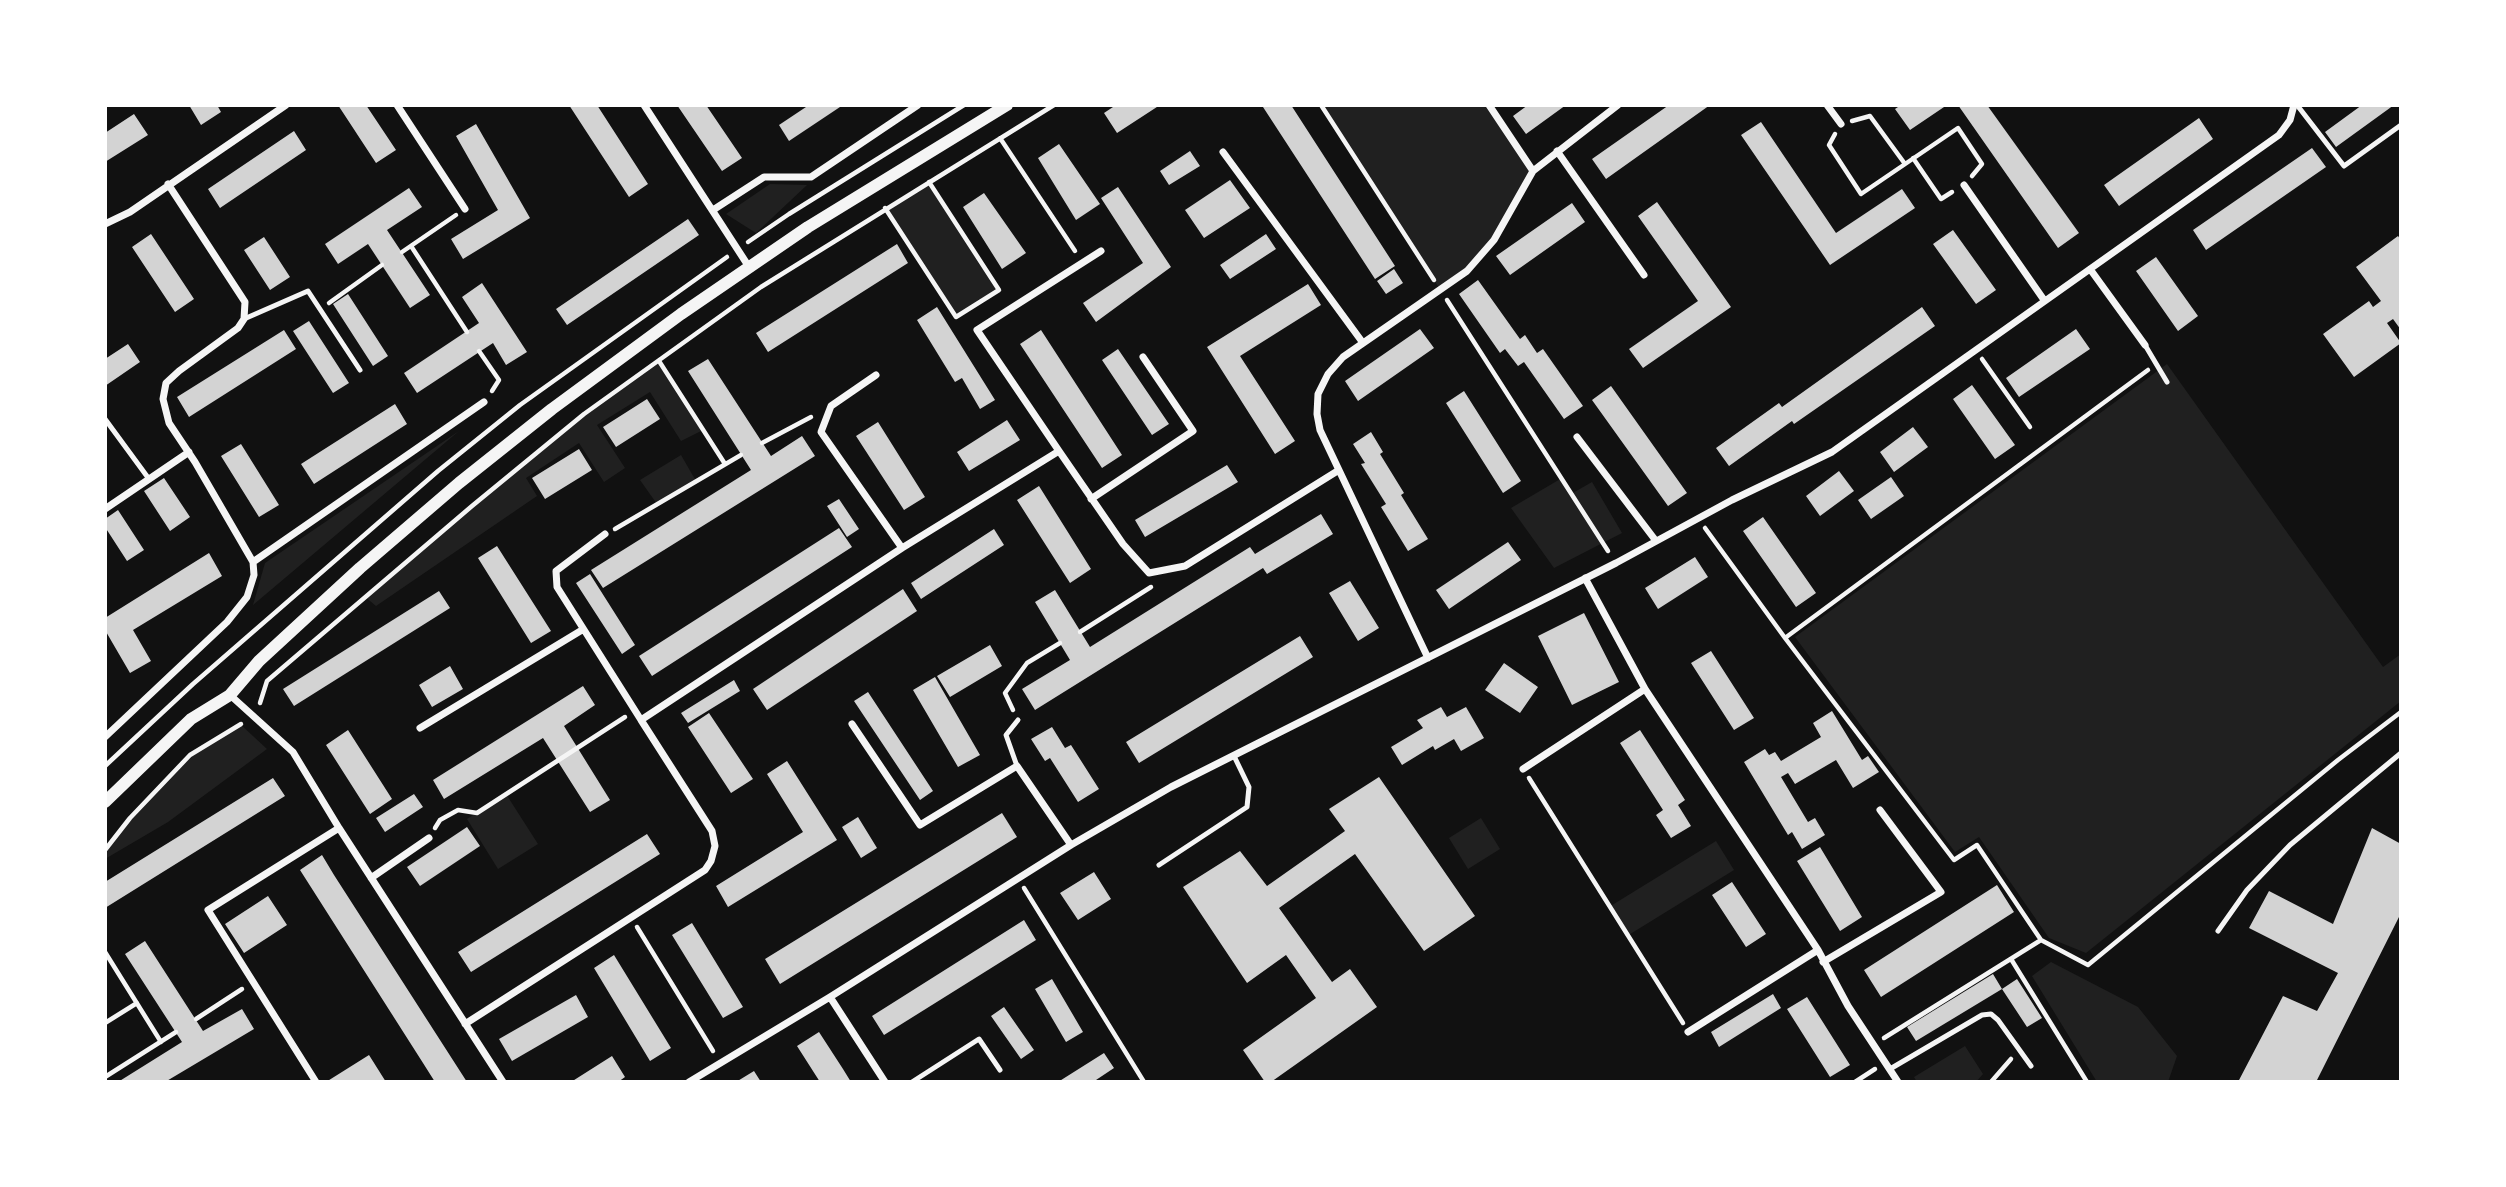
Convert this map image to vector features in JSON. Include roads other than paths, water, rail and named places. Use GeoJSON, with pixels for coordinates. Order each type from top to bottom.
{"type":"FeatureCollection","features":[{"type":"Feature","properties":{"kind":"street"},"geometry":{"type":"LineString","coordinates":[[105,224],[130,212],[275,108],[286,105]]}},
{"type":"Feature","properties":{"kind":"street"},"geometry":{"type":"LineString","coordinates":[[397,105],[465,209]]}},
{"type":"Feature","properties":{"kind":"street"},"geometry":{"type":"LineString","coordinates":[[644,105],[749,267]]}},
{"type":"Feature","properties":{"kind":"street"},"geometry":{"type":"LineString","coordinates":[[713,210],[764,177],[811,177],[918,105]]}},
{"type":"Feature","properties":{"kind":"street"},"geometry":{"type":"LineString","coordinates":[[105,802],[191,719],[230,695],[260,662],[360,568],[468,475],[603,370],[749,267],[874,186],[1007,105]]}},
{"type":"Feature","properties":{"kind":"street"},"geometry":{"type":"LineString","coordinates":[[1489,105],[1533,171]]}},
{"type":"Feature","properties":{"kind":"street"},"geometry":{"type":"LineString","coordinates":[[1428,658],[1320,430],[1317,414],[1318,394],[1328,374],[1343,357],[1467,271],[1494,240],[1533,171],[1618,105]]}},
{"type":"Feature","properties":{"kind":"street"},"geometry":{"type":"LineString","coordinates":[[1827,105],[1841,124]]}},
{"type":"Feature","properties":{"kind":"street"},"geometry":{"type":"LineString","coordinates":[[689,1082],[721,1065],[1071,845],[1171,787],[1832,452],[2279,135],[2290,120],[2296,105]]}},
{"type":"Feature","properties":{"kind":"street"},"geometry":{"type":"LineString","coordinates":[[1557,151],[1644,275]]}},
{"type":"Feature","properties":{"kind":"street"},"geometry":{"type":"LineString","coordinates":[[1223,152],[1363,343]]}},
{"type":"Feature","properties":{"kind":"street"},"geometry":{"type":"LineString","coordinates":[[105,737],[227,622],[247,597],[254,575],[253,562],[189,452],[169,423],[163,399],[166,383],[238,328],[244,318],[245,302],[168,184]]}},
{"type":"Feature","properties":{"kind":"street"},"geometry":{"type":"LineString","coordinates":[[1964,185],[2044,300]]}},
{"type":"Feature","properties":{"kind":"street"},"geometry":{"type":"LineString","coordinates":[[1101,251],[977,330],[1091,499],[1123,544],[1149,573],[1185,566],[1339,470]]}},
{"type":"Feature","properties":{"kind":"street"},"geometry":{"type":"LineString","coordinates":[[2090,269],[2145,345]]}},
{"type":"Feature","properties":{"kind":"street"},"geometry":{"type":"LineString","coordinates":[[1091,499],[1194,431],[1143,357]]}},
{"type":"Feature","properties":{"kind":"street"},"geometry":{"type":"LineString","coordinates":[[876,375],[831,406],[821,432],[902,548]]}},
{"type":"Feature","properties":{"kind":"street"},"geometry":{"type":"LineString","coordinates":[[253,562],[485,402]]}},
{"type":"Feature","properties":{"kind":"street"},"geometry":{"type":"LineString","coordinates":[[1577,437],[1656,541]]}},
{"type":"Feature","properties":{"kind":"street"},"geometry":{"type":"LineString","coordinates":[[641,720],[902,548],[1059,451]]}},
{"type":"Feature","properties":{"kind":"street"},"geometry":{"type":"LineString","coordinates":[[105,509],[189,452]]}},
{"type":"Feature","properties":{"kind":"street"},"geometry":{"type":"LineString","coordinates":[[465,1024],[705,870],[711,861],[715,846],[712,831],[557,587],[556,571],[605,534]]}},
{"type":"Feature","properties":{"kind":"street"},"geometry":{"type":"LineString","coordinates":[[1585,578],[1645,689],[1818,950],[1873,1045],[1898,1082]]}},
{"type":"Feature","properties":{"kind":"street"},"geometry":{"type":"LineString","coordinates":[[420,728],[582,630]]}},
{"type":"Feature","properties":{"kind":"street"},"geometry":{"type":"LineString","coordinates":[[1523,769],[1645,689]]}},
{"type":"Feature","properties":{"kind":"street"},"geometry":{"type":"LineString","coordinates":[[230,695],[293,752],[503,1082]]}},
{"type":"Feature","properties":{"kind":"street"},"geometry":{"type":"LineString","coordinates":[[852,724],[920,825],[1017,766],[1071,845]]}},
{"type":"Feature","properties":{"kind":"street"},"geometry":{"type":"LineString","coordinates":[[1823,962],[1941,892],[1880,810]]}},
{"type":"Feature","properties":{"kind":"street"},"geometry":{"type":"LineString","coordinates":[[317,1082],[208,910],[339,828]]}},
{"type":"Feature","properties":{"kind":"street"},"geometry":{"type":"LineString","coordinates":[[371,878],[429,838]]}},
{"type":"Feature","properties":{"kind":"street"},"geometry":{"type":"LineString","coordinates":[[1688,1032],[1818,950]]}},
{"type":"Feature","properties":{"kind":"street"},"geometry":{"type":"LineString","coordinates":[[830,997],[885,1082]]}},
{"type":"Feature","properties":{"kind":"lane"},"geometry":{"type":"LineString","coordinates":[[2296,105],[2344,166],[2401,125]]}},
{"type":"Feature","properties":{"kind":"lane"},"geometry":{"type":"LineString","coordinates":[[244,318],[307,291],[360,370]]}},
{"type":"Feature","properties":{"kind":"lane"},"geometry":{"type":"LineString","coordinates":[[2145,345],[2167,382]]}},
{"type":"Feature","properties":{"kind":"lane"},"geometry":{"type":"LineString","coordinates":[[105,419],[149,479]]}},
{"type":"Feature","properties":{"kind":"lane"},"geometry":{"type":"LineString","coordinates":[[1017,766],[1006,735],[1018,720]]}},
{"type":"Feature","properties":{"kind":"lane"},"geometry":{"type":"LineString","coordinates":[[2218,931],[2246,890],[2290,845],[2401,753]]}},
{"type":"Feature","properties":{"kind":"lane"},"geometry":{"type":"LineString","coordinates":[[1159,864],[1247,807],[1249,787],[1234,756]]}},
{"type":"Feature","properties":{"kind":"lane"},"geometry":{"type":"LineString","coordinates":[[1888,1066],[1982,1015],[1991,1014],[2031,1066]]}},
{"type":"Feature","properties":{"kind":"lane"},"geometry":{"type":"LineString","coordinates":[[912,1082],[979,1039],[1000,1070]]}}]}
